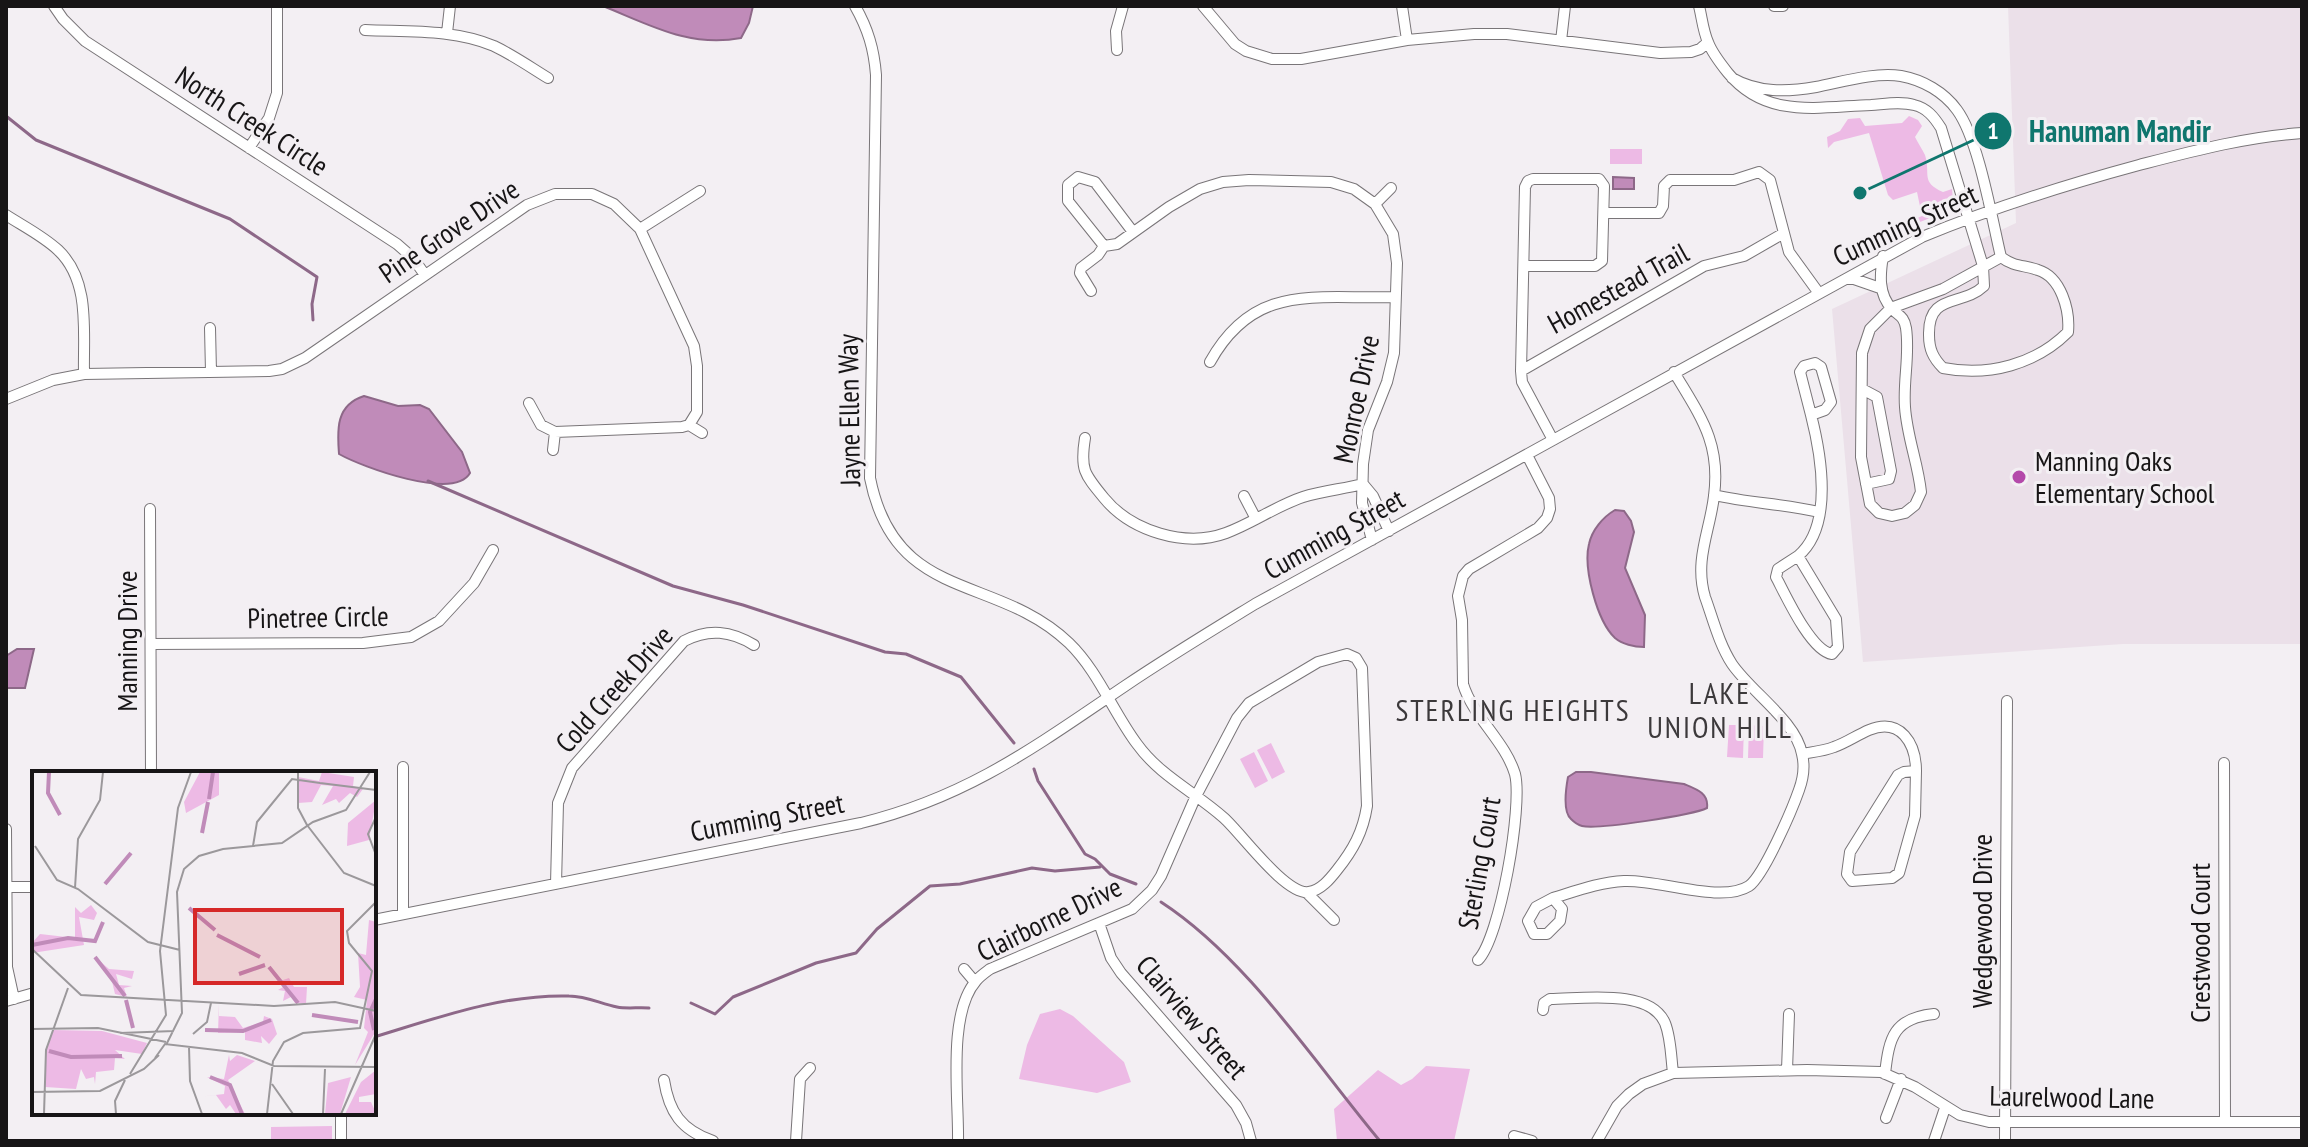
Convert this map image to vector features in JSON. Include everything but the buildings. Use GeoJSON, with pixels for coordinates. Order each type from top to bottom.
{"type":"FeatureCollection","features":[{"type":"Feature","properties":{"kind":"street","name":"North Creek Circle"},"geometry":{"type":"LineString","coordinates":[[54,6],[85,41],[397,244],[413,258],[425,275]]}},
{"type":"Feature","properties":{"kind":"street"},"geometry":{"type":"LineString","coordinates":[[249,148],[269,118],[277,93],[277,6]]}},
{"type":"Feature","properties":{"kind":"street"},"geometry":{"type":"LineString","coordinates":[[447,33],[450,6]]}},
{"type":"Feature","properties":{"kind":"street","name":"Jayne Ellen Way"},"geometry":{"type":"LineString","coordinates":[[855,6],[870,38],[876,75],[870,478],[875,504],[889,533],[910,557],[932,573],[1033,617],[1059,633],[1083,659],[1148,758],[1161,772],[1224,818],[1288,884],[1307,893],[1334,920]]}},
{"type":"Feature","properties":{"kind":"street"},"geometry":{"type":"LineString","coordinates":[[1117,50],[1116,31],[1123,6]]}},
{"type":"Feature","properties":{"kind":"street"},"geometry":{"type":"LineString","coordinates":[[1203,6],[1235,44],[1272,59],[1301,59],[1407,40],[1474,34],[1507,34],[1674,53],[1700,49],[1708,42]]}},
{"type":"Feature","properties":{"kind":"street"},"geometry":{"type":"LineString","coordinates":[[1402,6],[1407,40]]}},
{"type":"Feature","properties":{"kind":"street"},"geometry":{"type":"LineString","coordinates":[[1561,41],[1565,6]]}},
{"type":"Feature","properties":{"kind":"street"},"geometry":{"type":"LineString","coordinates":[[1699,6],[1708,42],[1718,61],[1732,78],[1751,95],[1780,106],[1904,103],[1925,109],[1941,128],[1983,266],[1984,286],[1976,293],[1934,309],[1929,321],[1931,350],[1934,359],[1943,368],[1972,371],[2004,369],[2054,346],[2068,332],[2068,313],[2054,280],[2040,270],[2011,265],[2001,257],[1971,142],[1959,113],[1946,97],[1924,82],[1899,76],[1870,77],[1789,91],[1759,88],[1732,78]]}},
{"type":"Feature","properties":{"kind":"street"},"geometry":{"type":"LineString","coordinates":[[1774,6],[1783,6]]}},
{"type":"Feature","properties":{"kind":"street"},"geometry":{"type":"LineString","coordinates":[[365,30],[447,33],[494,46],[548,78]]}},
{"type":"Feature","properties":{"kind":"street","name":"Cumming Street"},"geometry":{"type":"LineString","coordinates":[[376,920],[861,823],[915,808],[994,773],[1229,620],[1883,256],[1968,218],[2092,178],[2242,139],[2302,133]]}},
{"type":"Feature","properties":{"kind":"street"},"geometry":{"type":"LineString","coordinates":[[1604,213],[1659,213],[1663,206],[1664,186],[1670,180],[1734,180],[1759,172],[1770,180],[1789,252],[1818,292]]}},
{"type":"Feature","properties":{"kind":"street"},"geometry":{"type":"LineString","coordinates":[[1101,250],[1068,201],[1068,185],[1078,177],[1095,182],[1133,232]]}},
{"type":"Feature","properties":{"kind":"street"},"geometry":{"type":"LineString","coordinates":[[1524,266],[1599,265],[1604,256],[1604,186],[1599,179],[1528,181],[1525,187],[1522,382],[1553,440]]}},
{"type":"Feature","properties":{"kind":"street"},"geometry":{"type":"LineString","coordinates":[[1091,291],[1080,273],[1081,268],[1101,250],[1117,244],[1200,189],[1223,182],[1249,180],[1331,182],[1354,189],[1375,204],[1391,188]]}},
{"type":"Feature","properties":{"kind":"street"},"geometry":{"type":"LineString","coordinates":[[640,229],[700,191]]}},
{"type":"Feature","properties":{"kind":"street","name":"Pine Grove Drive"},"geometry":{"type":"LineString","coordinates":[[6,399],[53,380],[84,374],[269,371],[294,365],[527,205],[555,194],[579,192],[602,198],[623,210],[640,229],[694,346],[697,412],[689,425]]}},
{"type":"Feature","properties":{"kind":"street","name":"Monroe Drive"},"geometry":{"type":"LineString","coordinates":[[1372,540],[1362,503],[1363,464],[1368,430],[1387,382],[1394,353],[1397,263],[1393,234],[1375,204]]}},
{"type":"Feature","properties":{"kind":"street"},"geometry":{"type":"LineString","coordinates":[[6,215],[60,252],[78,280],[82,297],[84,374]]}},
{"type":"Feature","properties":{"kind":"street","name":"Homestead Trail"},"geometry":{"type":"LineString","coordinates":[[1521,371],[1704,266],[1744,256],[1784,233]]}},
{"type":"Feature","properties":{"kind":"street"},"geometry":{"type":"LineString","coordinates":[[1883,256],[1880,288],[1891,308],[1901,315],[1905,324],[1907,364],[1903,383],[1906,421],[1921,492],[1915,505],[1905,513],[1892,516],[1879,513],[1870,504],[1861,457],[1862,353],[1870,329],[1891,308],[1943,289],[2001,257]]}},
{"type":"Feature","properties":{"kind":"street"},"geometry":{"type":"LineString","coordinates":[[1840,280],[1854,279],[1880,288]]}},
{"type":"Feature","properties":{"kind":"street"},"geometry":{"type":"LineString","coordinates":[[1210,362],[1222,341],[1235,327],[1257,311],[1277,302],[1299,296],[1395,297]]}},
{"type":"Feature","properties":{"kind":"street"},"geometry":{"type":"LineString","coordinates":[[210,328],[211,372]]}},
{"type":"Feature","properties":{"kind":"street"},"geometry":{"type":"LineString","coordinates":[[1798,556],[1836,619],[1838,647],[1832,654],[1825,652],[1802,625],[1776,577],[1778,569],[1798,556],[1807,545],[1819,512],[1822,467],[1800,372],[1804,366],[1815,363],[1821,367],[1831,402],[1825,410],[1811,415]]}},
{"type":"Feature","properties":{"kind":"street"},"geometry":{"type":"LineString","coordinates":[[1553,898],[1623,881],[1724,893],[1746,888],[1762,872],[1804,772],[1802,754],[1792,732],[1733,665],[1723,647],[1705,594],[1701,581],[1701,552],[1714,495],[1711,436],[1674,372]]}},
{"type":"Feature","properties":{"kind":"street"},"geometry":{"type":"LineString","coordinates":[[1862,389],[1877,397],[1891,471],[1889,479],[1866,484]]}},
{"type":"Feature","properties":{"kind":"street"},"geometry":{"type":"LineString","coordinates":[[529,403],[541,425],[555,432],[689,425],[702,433]]}},
{"type":"Feature","properties":{"kind":"street"},"geometry":{"type":"LineString","coordinates":[[553,450],[555,432]]}},
{"type":"Feature","properties":{"kind":"street"},"geometry":{"type":"LineString","coordinates":[[1085,438],[1081,462],[1092,484],[1111,506],[1137,526],[1164,534],[1199,538],[1224,534],[1306,496],[1363,484]]}},
{"type":"Feature","properties":{"kind":"street","name":"Sterling Court"},"geometry":{"type":"LineString","coordinates":[[1478,960],[1489,945],[1512,848],[1517,789],[1510,763],[1467,698],[1463,684],[1459,585],[1469,569],[1538,528],[1547,518],[1549,498],[1527,455]]}},
{"type":"Feature","properties":{"kind":"street","name":"Monroe Drive"},"geometry":{"type":"LineString","coordinates":[[1363,484],[1373,496],[1389,531]]}},
{"type":"Feature","properties":{"kind":"street"},"geometry":{"type":"LineString","coordinates":[[1714,495],[1739,501],[1791,505],[1819,512]]}},
{"type":"Feature","properties":{"kind":"street"},"geometry":{"type":"LineString","coordinates":[[1244,496],[1256,519]]}},
{"type":"Feature","properties":{"kind":"street","name":"Manning Drive"},"geometry":{"type":"LineString","coordinates":[[150,509],[151,771]]}},
{"type":"Feature","properties":{"kind":"street","name":"Pinetree Circle"},"geometry":{"type":"LineString","coordinates":[[151,644],[363,643],[411,637],[439,621],[474,583],[493,550]]}},
{"type":"Feature","properties":{"kind":"street","name":"Cold Creek Drive"},"geometry":{"type":"LineString","coordinates":[[556,884],[558,803],[566,779],[580,756],[684,641],[703,633],[722,632],[738,635],[754,645]]}},
{"type":"Feature","properties":{"kind":"street","name":"Clairborne Drive"},"geometry":{"type":"LineString","coordinates":[[958,1141],[960,1021],[965,1000],[975,982],[990,969],[1132,909],[1152,890],[1161,876],[1195,798],[1237,718],[1249,703],[1318,662],[1347,654],[1356,658],[1362,668],[1367,806],[1355,846],[1321,887],[1307,893]]}},
{"type":"Feature","properties":{"kind":"street","name":"Wedgewood Drive"},"geometry":{"type":"LineString","coordinates":[[2005,1141],[2007,701]]}},
{"type":"Feature","properties":{"kind":"street"},"geometry":{"type":"LineString","coordinates":[[1802,754],[1833,748],[1871,729],[1888,727],[1902,733],[1912,743],[1916,754],[1916,771],[1915,816],[1899,873],[1892,878],[1852,881],[1847,874],[1850,852],[1898,775],[1916,771]]}},
{"type":"Feature","properties":{"kind":"street","name":"Crestwood Court"},"geometry":{"type":"LineString","coordinates":[[2224,763],[2225,1122]]}},
{"type":"Feature","properties":{"kind":"street"},"geometry":{"type":"LineString","coordinates":[[403,767],[403,914]]}},
{"type":"Feature","properties":{"kind":"street"},"geometry":{"type":"LineString","coordinates":[[6,829],[6,938],[10,1000],[32,994]]}},
{"type":"Feature","properties":{"kind":"street"},"geometry":{"type":"LineString","coordinates":[[7,887],[32,887]]}},
{"type":"Feature","properties":{"kind":"street","name":"Clairview Street"},"geometry":{"type":"LineString","coordinates":[[1099,923],[1111,958],[1121,973],[1236,1105],[1251,1141]]}},
{"type":"Feature","properties":{"kind":"street"},"geometry":{"type":"LineString","coordinates":[[964,969],[975,982]]}},
{"type":"Feature","properties":{"kind":"street"},"geometry":{"type":"LineString","coordinates":[[1543,1010],[1544,1003],[1550,999],[1630,1000],[1664,1010],[1673,1073]]}},
{"type":"Feature","properties":{"kind":"street"},"geometry":{"type":"LineString","coordinates":[[1787,1070],[1789,1014]]}},
{"type":"Feature","properties":{"kind":"street"},"geometry":{"type":"LineString","coordinates":[[1885,1074],[1890,1045],[1898,1028],[1913,1017],[1934,1014]]}},
{"type":"Feature","properties":{"kind":"street"},"geometry":{"type":"LineString","coordinates":[[796,1141],[800,1079],[810,1068]]}},
{"type":"Feature","properties":{"kind":"street","name":"Laurelwood Lane"},"geometry":{"type":"LineString","coordinates":[[1597,1141],[1617,1106],[1629,1094],[1643,1084],[1673,1073],[1787,1070],[1885,1074],[1901,1079],[1945,1108],[1974,1120],[2302,1122]]}},
{"type":"Feature","properties":{"kind":"street"},"geometry":{"type":"LineString","coordinates":[[1886,1118],[1901,1079]]}},
{"type":"Feature","properties":{"kind":"street"},"geometry":{"type":"LineString","coordinates":[[664,1080],[667,1104],[682,1122],[701,1137],[713,1141]]}},
{"type":"Feature","properties":{"kind":"street"},"geometry":{"type":"LineString","coordinates":[[1934,1141],[1945,1108]]}},
{"type":"Feature","properties":{"kind":"street"},"geometry":{"type":"LineString","coordinates":[[341,1115],[341,1141]]}},
{"type":"Feature","properties":{"kind":"street"},"geometry":{"type":"LineString","coordinates":[[1514,1136],[1532,1141]]}},
{"type":"Feature","properties":{"kind":"shaded area"},"geometry":{"type":"Polygon","coordinates":[[[603,6],[753,6],[741,38],[705,40],[670,33],[603,6]]]}},
{"type":"Feature","properties":{"kind":"shaded area"},"geometry":{"type":"Polygon","coordinates":[[[2008,6],[2302,6],[2302,644],[2123,644],[1863,662],[1832,309],[2016,223],[2008,6]]]}},
{"type":"Feature","properties":{"kind":"shaded area"},"geometry":{"type":"Polygon","coordinates":[[[1909,116],[1922,126],[1915,137],[1925,155],[1931,185],[1943,192],[1952,189],[1953,201],[1947,201],[1938,208],[1940,214],[1900,230],[1899,226],[1922,216],[1917,192],[1893,200],[1888,195],[1869,133],[1834,142],[1828,148],[1827,137],[1840,131],[1848,119],[1860,118],[1865,126],[1902,123],[1909,116]]]}},
{"type":"Feature","properties":{"kind":"shaded area"},"geometry":{"type":"Polygon","coordinates":[[[1610,149],[1642,149],[1642,164],[1610,164],[1610,149]]]}},
{"type":"Feature","properties":{"kind":"shaded area"},"geometry":{"type":"Polygon","coordinates":[[[1613,177],[1634,178],[1634,189],[1613,189],[1613,177]]]}},
{"type":"Feature","properties":{"kind":"shaded area"},"geometry":{"type":"Polygon","coordinates":[[[364,396],[398,406],[420,405],[429,409],[462,452],[470,473],[461,481],[428,483],[386,473],[339,454],[338,436],[343,412],[348,405],[364,396]]]}},
{"type":"Feature","properties":{"kind":"shaded area"},"geometry":{"type":"Polygon","coordinates":[[[1615,510],[1624,511],[1634,532],[1625,568],[1645,615],[1644,647],[1621,642],[1608,630],[1597,607],[1590,580],[1590,539],[1599,524],[1615,510]]]}},
{"type":"Feature","properties":{"kind":"shaded area"},"geometry":{"type":"Polygon","coordinates":[[[17,649],[34,649],[25,688],[6,688],[6,656],[17,649]]]}},
{"type":"Feature","properties":{"kind":"shaded area"},"geometry":{"type":"Polygon","coordinates":[[[1729,725],[1744,725],[1743,758],[1727,757],[1729,725]]]}},
{"type":"Feature","properties":{"kind":"shaded area"},"geometry":{"type":"Polygon","coordinates":[[[1749,725],[1764,726],[1763,758],[1748,758],[1749,725]]]}},
{"type":"Feature","properties":{"kind":"shaded area"},"geometry":{"type":"Polygon","coordinates":[[[1271,743],[1285,772],[1272,779],[1257,750],[1271,743]]]}},
{"type":"Feature","properties":{"kind":"shaded area"},"geometry":{"type":"Polygon","coordinates":[[[1254,752],[1268,781],[1255,788],[1240,759],[1254,752]]]}},
{"type":"Feature","properties":{"kind":"shaded area"},"geometry":{"type":"Polygon","coordinates":[[[1576,772],[1684,784],[1704,795],[1707,808],[1645,821],[1582,826],[1571,819],[1566,805],[1568,777],[1576,772]]]}},
{"type":"Feature","properties":{"kind":"shaded area"},"geometry":{"type":"Polygon","coordinates":[[[1060,1009],[1073,1016],[1124,1062],[1131,1082],[1097,1093],[1019,1079],[1027,1045],[1040,1014],[1060,1009]]]}},
{"type":"Feature","properties":{"kind":"shaded area"},"geometry":{"type":"Polygon","coordinates":[[[1426,1066],[1470,1069],[1454,1141],[1337,1141],[1334,1109],[1378,1070],[1401,1085],[1426,1066]]]}},
{"type":"Feature","properties":{"kind":"shaded area"},"geometry":{"type":"Polygon","coordinates":[[[332,1126],[332,1141],[271,1141],[271,1127],[332,1126]]]}},
{"type":"Feature","properties":{"kind":"waterway"},"geometry":{"type":"LineString","coordinates":[[6,116],[36,140],[230,219],[317,277],[312,304],[313,320]]}},
{"type":"Feature","properties":{"kind":"waterway"},"geometry":{"type":"LineString","coordinates":[[428,481],[673,586],[743,605],[885,652],[906,654],[961,677],[1014,743]]}},
{"type":"Feature","properties":{"kind":"waterway"},"geometry":{"type":"LineString","coordinates":[[1034,769],[1038,781],[1085,854],[1110,874],[1136,884]]}},
{"type":"Feature","properties":{"kind":"waterway"},"geometry":{"type":"LineString","coordinates":[[691,1003],[715,1014],[733,997],[816,963],[856,953],[877,929],[930,886],[960,884],[1032,868],[1055,871],[1100,867]]}},
{"type":"Feature","properties":{"kind":"waterway"},"geometry":{"type":"LineString","coordinates":[[1161,902],[1192,925],[1251,981],[1380,1141]]}},
{"type":"Feature","properties":{"kind":"waterway"},"geometry":{"type":"LineString","coordinates":[[376,1036],[494,1003],[544,996],[576,996],[617,1007],[649,1008]]}},
{"type":"Feature","properties":{"kind":"place","name":"Hanuman Mandir"},"geometry":{"type":"Point","coordinates":[1860,193]}},
{"type":"Feature","properties":{"kind":"place","name":"Manning Oaks Elementary School"},"geometry":{"type":"Point","coordinates":[2019,477]}},
{"type":"Feature","properties":{"kind":"district","name":"STERLING HEIGHTS"},"geometry":{"type":"Point","coordinates":[1513,711]}},
{"type":"Feature","properties":{"kind":"district","name":"LAKE UNION HILL"},"geometry":{"type":"Point","coordinates":[1720,711]}}]}
